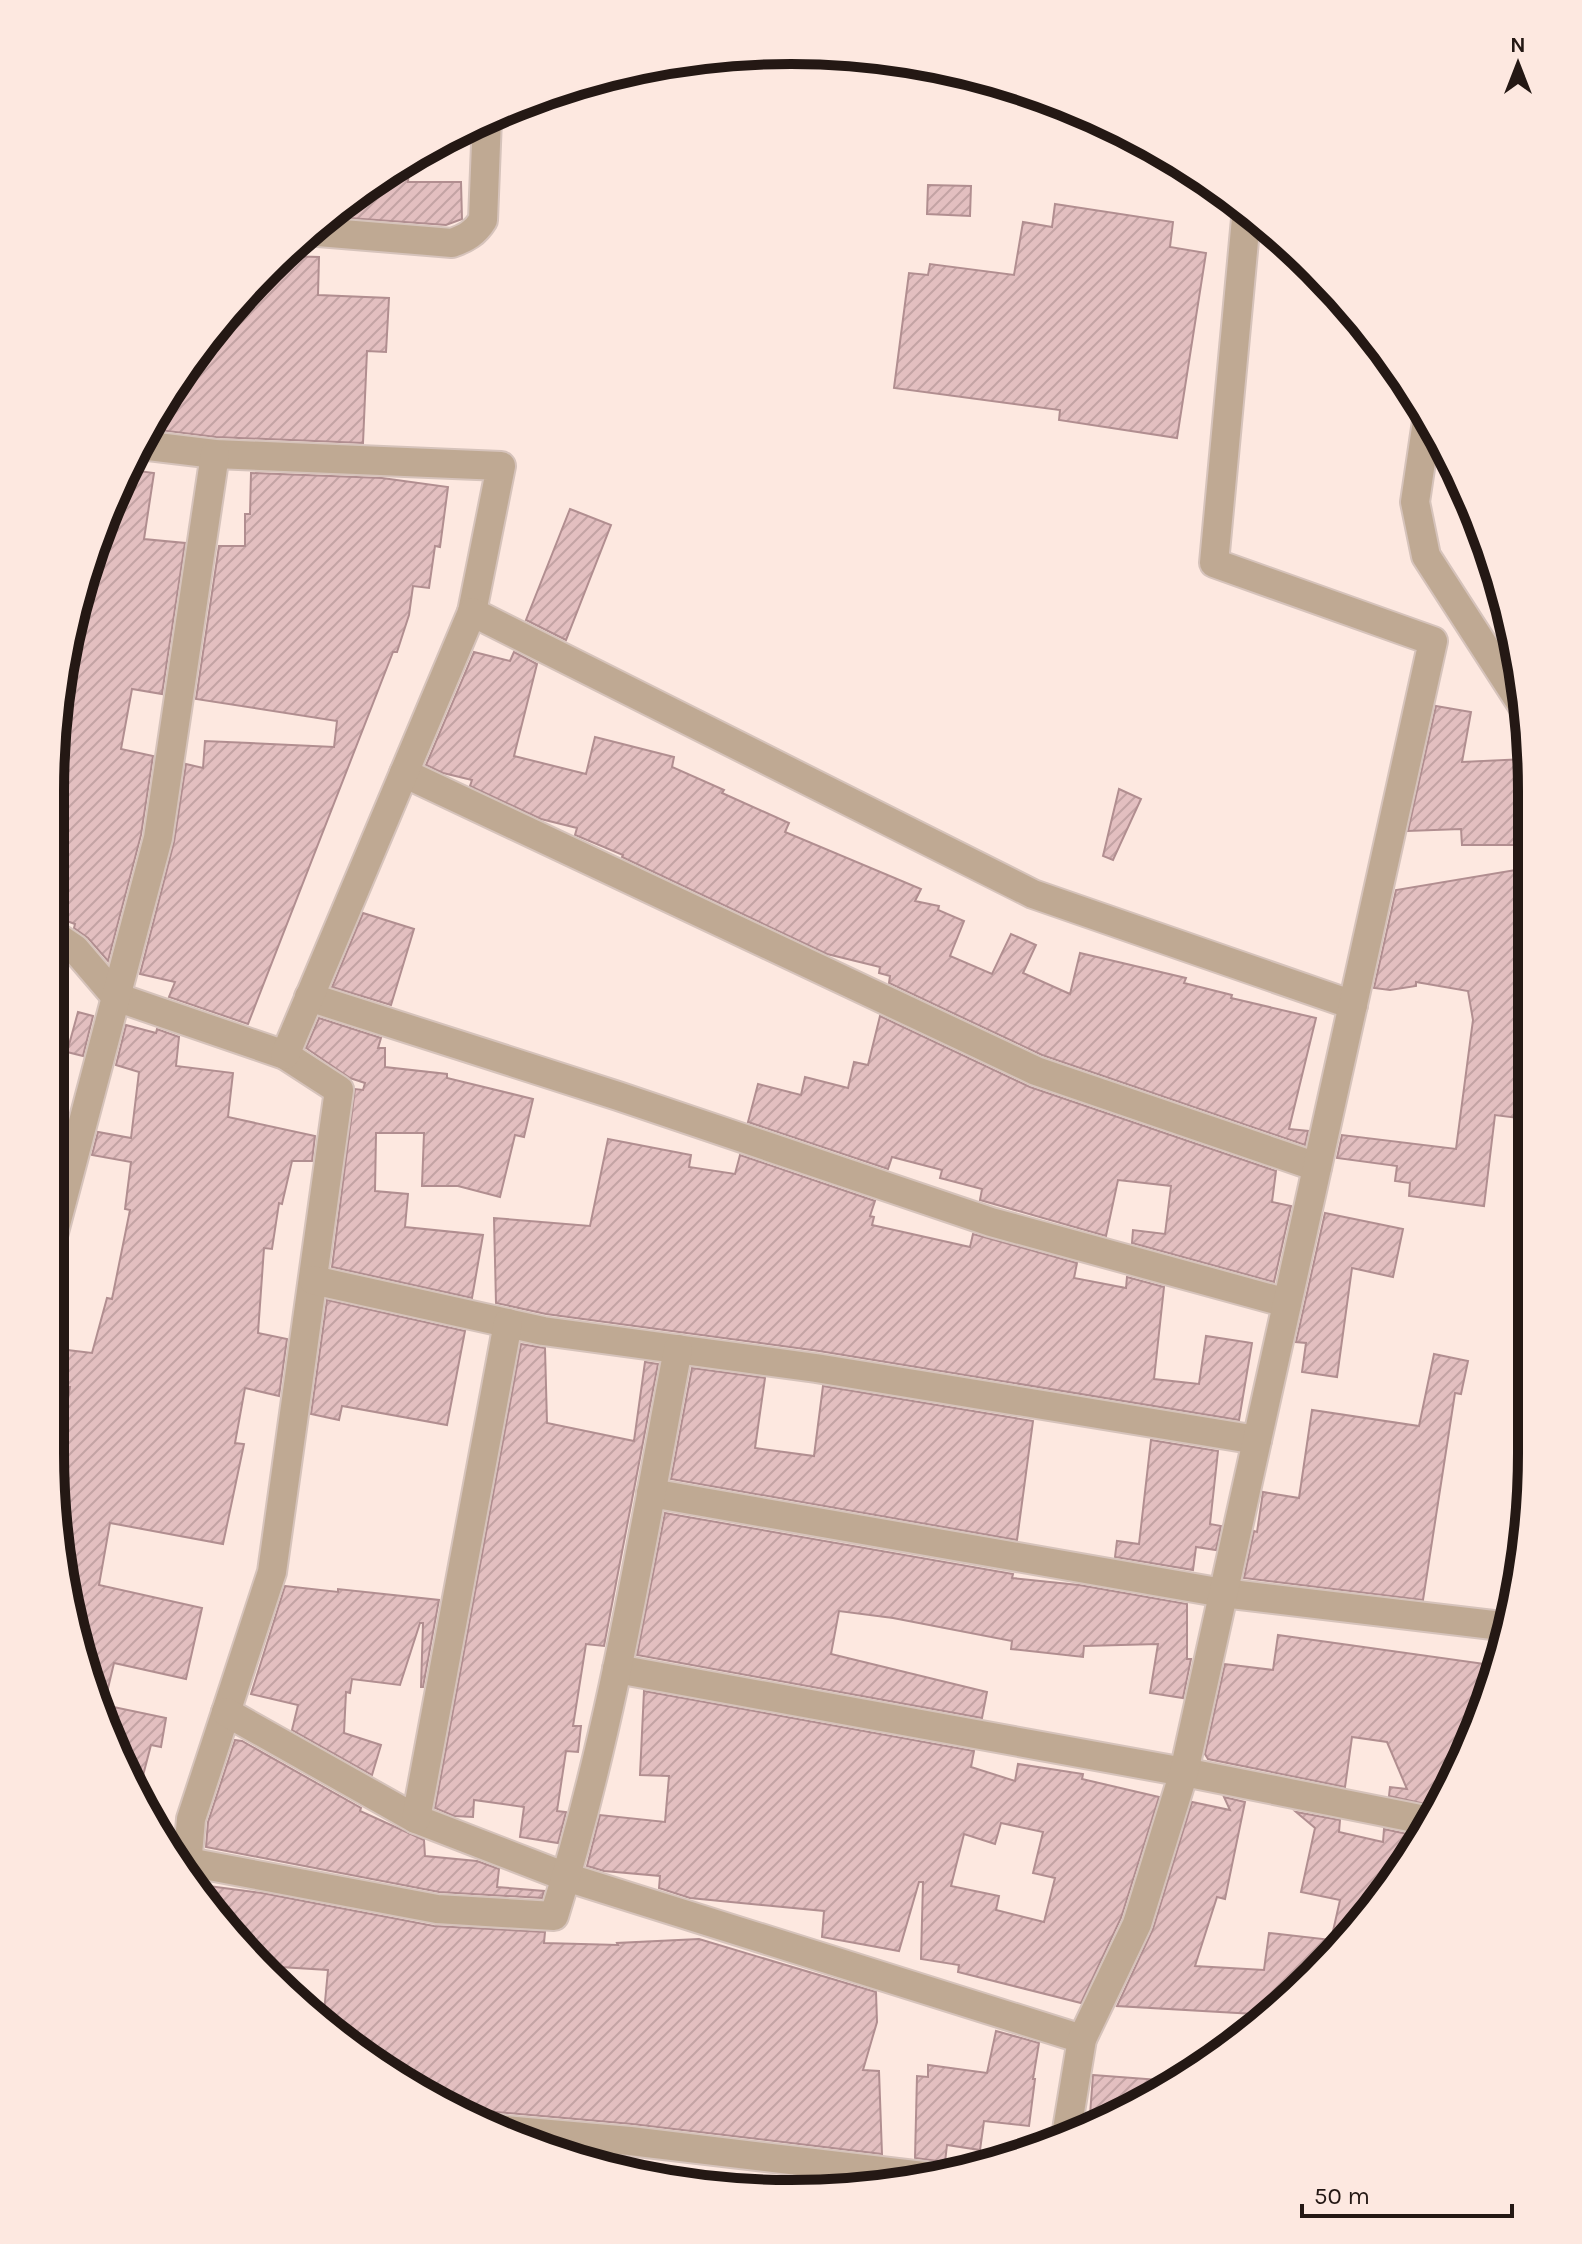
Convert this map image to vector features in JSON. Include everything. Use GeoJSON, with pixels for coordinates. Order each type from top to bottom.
{"type":"FeatureCollection","features":[{"type":"Feature","properties":{"kind":"street"},"geometry":{"type":"LineString","coordinates":[[326,233],[452,243],[468,237],[483,220],[487,131]]}},
{"type":"Feature","properties":{"kind":"street"},"geometry":{"type":"LineString","coordinates":[[1068,2125],[1082,2039],[1137,1924],[1184,1772],[1433,641],[1214,563],[1246,224]]}},
{"type":"Feature","properties":{"kind":"street"},"geometry":{"type":"LineString","coordinates":[[1425,435],[1415,502],[1426,556],[1510,687]]}},
{"type":"Feature","properties":{"kind":"street"},"geometry":{"type":"LineString","coordinates":[[151,446],[215,454],[501,466],[472,612],[285,1055]]}},
{"type":"Feature","properties":{"kind":"street"},"geometry":{"type":"LineString","coordinates":[[64,1194],[158,838],[215,454]]}},
{"type":"Feature","properties":{"kind":"street"},"geometry":{"type":"LineString","coordinates":[[472,612],[1033,894],[1353,1005]]}},
{"type":"Feature","properties":{"kind":"street"},"geometry":{"type":"LineString","coordinates":[[404,773],[1036,1071],[1317,1167]]}},
{"type":"Feature","properties":{"kind":"street"},"geometry":{"type":"LineString","coordinates":[[64,942],[75,949],[116,997],[285,1055],[339,1090],[272,1572],[191,1819],[188,1858]]}},
{"type":"Feature","properties":{"kind":"street"},"geometry":{"type":"LineString","coordinates":[[309,997],[618,1096],[991,1222],[1287,1303]]}},
{"type":"Feature","properties":{"kind":"street"},"geometry":{"type":"LineString","coordinates":[[313,1280],[543,1331],[831,1370],[1257,1440]]}},
{"type":"Feature","properties":{"kind":"street"},"geometry":{"type":"LineString","coordinates":[[416,1819],[508,1323]]}},
{"type":"Feature","properties":{"kind":"street"},"geometry":{"type":"LineString","coordinates":[[197,1872],[437,1909],[554,1916],[617,1669],[678,1349]]}},
{"type":"Feature","properties":{"kind":"street"},"geometry":{"type":"LineString","coordinates":[[651,1493],[1223,1593],[1497,1625]]}},
{"type":"Feature","properties":{"kind":"street"},"geometry":{"type":"LineString","coordinates":[[617,1669],[1184,1772],[1420,1819]]}},
{"type":"Feature","properties":{"kind":"street"},"geometry":{"type":"LineString","coordinates":[[226,1712],[416,1819],[566,1877],[1082,2039]]}},
{"type":"Feature","properties":{"kind":"street"},"geometry":{"type":"LineString","coordinates":[[534,2132],[894,2173]]}},
{"type":"Feature","properties":{"kind":"building"},"geometry":{"type":"Polygon","coordinates":[[[409,173],[408,182],[461,182],[462,219],[446,225],[349,218],[349,213],[409,173]]]}},
{"type":"Feature","properties":{"kind":"building"},"geometry":{"type":"Polygon","coordinates":[[[928,185],[971,186],[970,216],[927,214],[928,185]]]}},
{"type":"Feature","properties":{"kind":"building"},"geometry":{"type":"Polygon","coordinates":[[[1055,204],[1173,222],[1170,247],[1206,253],[1177,438],[1059,420],[1060,410],[894,388],[909,273],[928,275],[930,264],[1014,275],[1023,222],[1052,227],[1055,204]]]}},
{"type":"Feature","properties":{"kind":"building"},"geometry":{"type":"Polygon","coordinates":[[[299,256],[319,257],[318,295],[389,298],[386,352],[367,351],[363,443],[216,437],[159,430],[214,348],[244,312],[299,256]]]}},
{"type":"Feature","properties":{"kind":"building"},"geometry":{"type":"Polygon","coordinates":[[[138,471],[154,473],[144,539],[185,543],[162,694],[132,689],[121,749],[153,756],[141,835],[108,961],[88,938],[74,928],[75,924],[64,920],[64,791],[70,696],[78,649],[89,603],[119,513],[138,471]]]}},
{"type":"Feature","properties":{"kind":"building"},"geometry":{"type":"Polygon","coordinates":[[[251,473],[382,478],[448,487],[440,547],[435,546],[429,588],[413,586],[409,615],[397,652],[393,652],[248,1024],[169,997],[175,982],[140,974],[174,842],[186,764],[203,768],[205,741],[334,747],[337,721],[196,699],[219,546],[245,546],[245,514],[250,514],[251,473]]]}},
{"type":"Feature","properties":{"kind":"building"},"geometry":{"type":"Polygon","coordinates":[[[570,509],[611,525],[566,640],[526,620],[570,509]]]}},
{"type":"Feature","properties":{"kind":"building"},"geometry":{"type":"Polygon","coordinates":[[[474,652],[510,661],[514,652],[537,664],[514,756],[586,774],[595,737],[674,757],[672,767],[789,823],[785,832],[921,889],[915,901],[939,906],[938,910],[964,921],[950,956],[992,974],[1011,934],[1036,945],[1023,973],[1070,994],[1080,953],[1186,978],[1184,983],[1232,995],[1231,998],[1316,1018],[1289,1129],[1308,1131],[1305,1145],[1042,1055],[889,983],[890,976],[879,973],[880,967],[827,954],[623,855],[575,835],[577,828],[541,819],[470,786],[472,780],[426,765],[474,652]]]}},
{"type":"Feature","properties":{"kind":"building"},"geometry":{"type":"Polygon","coordinates":[[[1436,706],[1471,712],[1462,762],[1517,759],[1518,845],[1462,845],[1461,829],[1408,831],[1436,706]]]}},
{"type":"Feature","properties":{"kind":"building"},"geometry":{"type":"Polygon","coordinates":[[[1119,789],[1141,799],[1113,860],[1103,856],[1119,789]]]}},
{"type":"Feature","properties":{"kind":"building"},"geometry":{"type":"Polygon","coordinates":[[[1518,870],[1518,1118],[1495,1115],[1484,1206],[1409,1196],[1410,1183],[1395,1181],[1397,1166],[1337,1158],[1342,1135],[1456,1149],[1473,1020],[1468,991],[1416,982],[1416,986],[1390,990],[1374,988],[1396,890],[1518,870]]]}},
{"type":"Feature","properties":{"kind":"building"},"geometry":{"type":"Polygon","coordinates":[[[363,913],[414,929],[391,1005],[332,987],[363,913]]]}},
{"type":"Feature","properties":{"kind":"building"},"geometry":{"type":"Polygon","coordinates":[[[78,1012],[93,1016],[83,1056],[67,1052],[78,1012]]]}},
{"type":"Feature","properties":{"kind":"building"},"geometry":{"type":"Polygon","coordinates":[[[880,1016],[1030,1087],[1276,1171],[1272,1202],[1291,1206],[1274,1282],[1132,1243],[1133,1230],[1165,1234],[1171,1186],[1118,1180],[1106,1236],[980,1200],[982,1189],[940,1178],[942,1170],[892,1157],[888,1169],[748,1122],[758,1084],[801,1095],[805,1077],[848,1088],[854,1062],[868,1065],[880,1016]]]}},
{"type":"Feature","properties":{"kind":"building"},"geometry":{"type":"Polygon","coordinates":[[[319,1018],[381,1038],[378,1048],[385,1048],[385,1067],[447,1074],[447,1078],[533,1099],[524,1137],[515,1135],[500,1197],[458,1186],[422,1186],[424,1133],[376,1133],[375,1191],[408,1194],[405,1227],[483,1235],[472,1298],[332,1267],[355,1089],[363,1090],[365,1083],[350,1078],[306,1048],[319,1018]]]}},
{"type":"Feature","properties":{"kind":"building"},"geometry":{"type":"Polygon","coordinates":[[[126,1025],[156,1033],[157,1029],[179,1037],[176,1066],[233,1073],[228,1117],[315,1136],[312,1161],[292,1161],[282,1204],[279,1203],[272,1249],[264,1248],[258,1333],[287,1339],[279,1396],[245,1388],[235,1443],[244,1444],[223,1544],[110,1523],[99,1585],[202,1608],[186,1679],[114,1663],[106,1696],[89,1641],[70,1548],[64,1422],[70,1387],[64,1387],[64,1350],[92,1353],[107,1298],[112,1299],[130,1210],[125,1209],[131,1162],[92,1155],[98,1132],[131,1138],[139,1072],[116,1065],[126,1025]]]}},
{"type":"Feature","properties":{"kind":"building"},"geometry":{"type":"Polygon","coordinates":[[[608,1139],[691,1155],[689,1167],[735,1174],[740,1155],[875,1201],[870,1216],[874,1217],[872,1225],[970,1247],[973,1234],[1077,1263],[1074,1278],[1126,1288],[1127,1277],[1164,1287],[1154,1379],[1199,1384],[1206,1336],[1252,1343],[1239,1420],[819,1351],[546,1314],[496,1303],[494,1218],[590,1226],[608,1139]]]}},
{"type":"Feature","properties":{"kind":"building"},"geometry":{"type":"Polygon","coordinates":[[[1325,1213],[1403,1229],[1393,1277],[1352,1268],[1337,1377],[1302,1372],[1306,1343],[1296,1342],[1325,1213]]]}},
{"type":"Feature","properties":{"kind":"building"},"geometry":{"type":"Polygon","coordinates":[[[327,1300],[465,1331],[447,1425],[342,1406],[339,1420],[311,1414],[327,1300]]]}},
{"type":"Feature","properties":{"kind":"building"},"geometry":{"type":"Polygon","coordinates":[[[521,1344],[545,1348],[547,1423],[634,1441],[645,1362],[658,1364],[604,1646],[586,1644],[573,1726],[581,1726],[578,1752],[566,1751],[557,1811],[566,1812],[558,1843],[520,1837],[524,1807],[474,1800],[473,1817],[454,1816],[435,1808],[521,1344]]]}},
{"type":"Feature","properties":{"kind":"building"},"geometry":{"type":"Polygon","coordinates":[[[1434,1354],[1468,1361],[1461,1394],[1455,1393],[1423,1600],[1244,1578],[1254,1531],[1257,1532],[1263,1492],[1299,1498],[1312,1410],[1419,1426],[1434,1354]]]}},
{"type":"Feature","properties":{"kind":"building"},"geometry":{"type":"Polygon","coordinates":[[[692,1368],[765,1378],[755,1448],[814,1456],[823,1386],[1033,1421],[1017,1540],[671,1479],[692,1368]]]}},
{"type":"Feature","properties":{"kind":"building"},"geometry":{"type":"Polygon","coordinates":[[[1151,1440],[1218,1451],[1210,1524],[1221,1526],[1216,1550],[1196,1547],[1193,1570],[1115,1557],[1117,1541],[1139,1544],[1151,1440]]]}},
{"type":"Feature","properties":{"kind":"building"},"geometry":{"type":"Polygon","coordinates":[[[665,1513],[1013,1574],[1012,1578],[1079,1585],[1187,1604],[1187,1659],[1191,1659],[1183,1698],[1150,1693],[1158,1644],[1084,1646],[1083,1657],[1011,1649],[1012,1641],[839,1611],[831,1654],[987,1692],[982,1718],[637,1655],[665,1513]]]}},
{"type":"Feature","properties":{"kind":"building"},"geometry":{"type":"Polygon","coordinates":[[[285,1586],[439,1600],[423,1687],[423,1623],[420,1623],[400,1685],[352,1679],[350,1693],[346,1692],[344,1733],[381,1745],[372,1775],[292,1730],[298,1705],[251,1694],[285,1586]]]}},
{"type":"Feature","properties":{"kind":"building"},"geometry":{"type":"Polygon","coordinates":[[[1278,1635],[1486,1664],[1463,1731],[1428,1804],[1389,1796],[1390,1787],[1407,1789],[1387,1742],[1352,1737],[1345,1787],[1208,1759],[1205,1754],[1225,1664],[1273,1670],[1278,1635]]]}},
{"type":"Feature","properties":{"kind":"building"},"geometry":{"type":"Polygon","coordinates":[[[644,1691],[974,1751],[971,1767],[1015,1781],[1018,1764],[1083,1774],[1082,1779],[1159,1797],[1121,1918],[1081,2003],[958,1972],[959,1965],[921,1959],[923,1882],[919,1882],[899,1951],[822,1937],[824,1911],[690,1898],[659,1888],[660,1876],[604,1871],[587,1866],[600,1815],[665,1822],[669,1776],[640,1775],[644,1691]],[[1001,1823],[995,1844],[964,1834],[951,1886],[999,1896],[996,1910],[1044,1922],[1055,1878],[1033,1873],[1043,1832],[1001,1823]]]}},
{"type":"Feature","properties":{"kind":"building"},"geometry":{"type":"Polygon","coordinates":[[[110,1706],[166,1718],[161,1747],[151,1745],[142,1780],[110,1706]]]}},
{"type":"Feature","properties":{"kind":"building"},"geometry":{"type":"Polygon","coordinates":[[[235,1740],[242,1741],[361,1808],[360,1811],[424,1840],[425,1856],[477,1861],[499,1869],[497,1887],[544,1891],[542,1898],[439,1892],[206,1847],[208,1822],[235,1740]]]}},
{"type":"Feature","properties":{"kind":"building"},"geometry":{"type":"Polygon","coordinates":[[[1224,1797],[1245,1802],[1225,1899],[1217,1897],[1195,1966],[1264,1970],[1269,1933],[1331,1940],[1253,2014],[1117,2006],[1153,1929],[1192,1802],[1230,1810],[1224,1797]]]}},
{"type":"Feature","properties":{"kind":"building"},"geometry":{"type":"Polygon","coordinates":[[[1296,1812],[1340,1820],[1339,1832],[1383,1842],[1384,1829],[1410,1835],[1368,1896],[1331,1939],[1340,1900],[1301,1892],[1315,1828],[1296,1812]]]}},
{"type":"Feature","properties":{"kind":"building"},"geometry":{"type":"Polygon","coordinates":[[[207,1886],[262,1893],[434,1926],[545,1932],[544,1943],[618,1945],[699,1939],[876,1992],[877,2022],[863,2070],[879,2071],[882,2154],[632,2124],[496,2112],[489,2114],[427,2083],[348,2030],[324,2010],[328,1970],[277,1967],[207,1886]]]}},
{"type":"Feature","properties":{"kind":"building"},"geometry":{"type":"Polygon","coordinates":[[[996,2031],[1039,2043],[1029,2126],[984,2121],[980,2150],[947,2145],[945,2162],[915,2158],[917,2076],[928,2077],[928,2065],[987,2073],[996,2031]]]}},
{"type":"Feature","properties":{"kind":"building"},"geometry":{"type":"Polygon","coordinates":[[[1093,2075],[1159,2080],[1113,2105],[1090,2115],[1093,2075]]]}}]}
